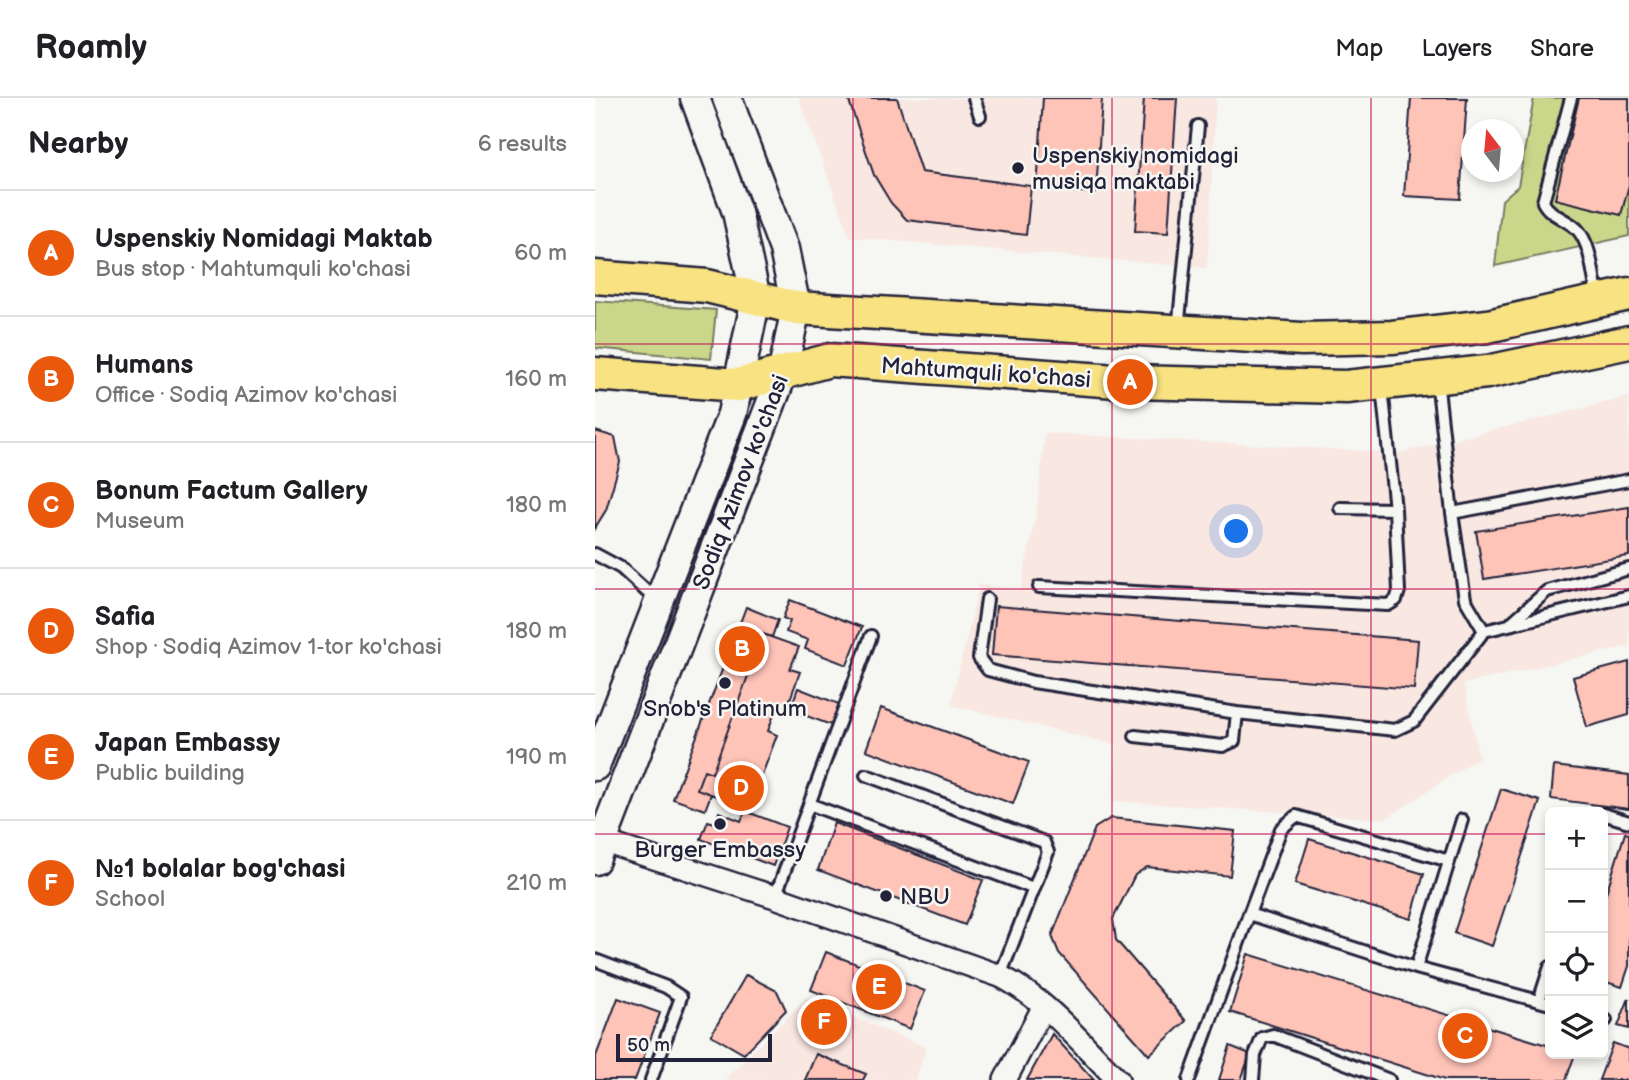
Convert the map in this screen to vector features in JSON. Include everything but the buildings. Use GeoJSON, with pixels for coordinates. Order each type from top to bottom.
{"type":"FeatureCollection","features":[{"type":"Feature","properties":{"kind":"main road","name":"Sodiq Azimov ko'chasi"},"geometry":{"type":"LineString","coordinates":[[595,766],[603,724],[659,601],[732,414],[756,298],[737,212],[695,98]]}},
{"type":"Feature","properties":{"kind":"main road","name":"Sodiq Azimov ko'chasi"},"geometry":{"type":"LineString","coordinates":[[597,847],[782,375],[796,308],[784,248],[727,98]]}},
{"type":"Feature","properties":{"kind":"main road"},"geometry":{"type":"LineString","coordinates":[[595,277],[707,286],[796,308],[1302,339],[1392,337],[1499,324],[1629,294]]}},
{"type":"Feature","properties":{"kind":"main road","name":"Mahtumquli ko'chasi"},"geometry":{"type":"LineString","coordinates":[[595,374],[738,385],[830,360],[1130,383],[1274,388],[1381,385],[1523,366],[1629,342]]}},
{"type":"Feature","properties":{"kind":"street"},"geometry":{"type":"LineString","coordinates":[[597,847],[775,897],[1000,976],[1022,987],[1044,1006],[1118,1080]]}},
{"type":"Feature","properties":{"kind":"street"},"geometry":{"type":"LineString","coordinates":[[1005,1080],[1044,1006]]}},
{"type":"Feature","properties":{"kind":"lane"},"geometry":{"type":"LineString","coordinates":[[974,98],[980,116]]}},
{"type":"Feature","properties":{"kind":"lane"},"geometry":{"type":"LineString","coordinates":[[1571,98],[1543,202],[1547,209],[1578,231],[1586,246],[1599,303]]}},
{"type":"Feature","properties":{"kind":"lane"},"geometry":{"type":"LineString","coordinates":[[1178,333],[1198,126]]}},
{"type":"Feature","properties":{"kind":"lane"},"geometry":{"type":"LineString","coordinates":[[1437,379],[1465,599],[1484,631]]}},
{"type":"Feature","properties":{"kind":"lane"},"geometry":{"type":"LineString","coordinates":[[1039,587],[1388,605],[1396,600],[1399,591],[1395,509],[1381,385]]}},
{"type":"Feature","properties":{"kind":"lane"},"geometry":{"type":"LineString","coordinates":[[1452,513],[1629,480]]}},
{"type":"Feature","properties":{"kind":"lane"},"geometry":{"type":"LineString","coordinates":[[1340,508],[1395,509]]}},
{"type":"Feature","properties":{"kind":"lane"},"geometry":{"type":"LineString","coordinates":[[595,554],[621,568],[659,601]]}},
{"type":"Feature","properties":{"kind":"lane"},"geometry":{"type":"LineString","coordinates":[[1510,624],[1547,591],[1629,569]]}},
{"type":"Feature","properties":{"kind":"lane"},"geometry":{"type":"LineString","coordinates":[[987,599],[979,658],[988,670],[1033,682],[1237,713],[1395,730],[1414,721],[1484,631],[1629,596]]}},
{"type":"Feature","properties":{"kind":"lane"},"geometry":{"type":"LineString","coordinates":[[775,897],[871,636]]}},
{"type":"Feature","properties":{"kind":"lane"},"geometry":{"type":"LineString","coordinates":[[1135,736],[1223,746],[1234,741],[1237,713]]}},
{"type":"Feature","properties":{"kind":"lane"},"geometry":{"type":"LineString","coordinates":[[866,775],[1044,842],[1048,852],[1000,976]]}},
{"type":"Feature","properties":{"kind":"lane"},"geometry":{"type":"LineString","coordinates":[[809,804],[1033,888]]}},
{"type":"Feature","properties":{"kind":"lane"},"geometry":{"type":"LineString","coordinates":[[1608,815],[1629,821]]}},
{"type":"Feature","properties":{"kind":"lane"},"geometry":{"type":"LineString","coordinates":[[1189,1080],[1281,828],[1296,816],[1449,861]]}},
{"type":"Feature","properties":{"kind":"lane"},"geometry":{"type":"LineString","coordinates":[[1416,968],[1462,820]]}},
{"type":"Feature","properties":{"kind":"lane"},"geometry":{"type":"LineString","coordinates":[[1249,915],[1416,968],[1545,1003]]}},
{"type":"Feature","properties":{"kind":"lane"},"geometry":{"type":"LineString","coordinates":[[595,960],[666,987],[681,997],[651,1080]]}},
{"type":"Feature","properties":{"kind":"lane"},"geometry":{"type":"LineString","coordinates":[[1253,1080],[1255,1055],[1262,1038],[1273,1035],[1389,1080]]}},
{"type":"Feature","properties":{"kind":"shaded area","name":"Uspenskiy nomidagi musiqa maktabi"},"geometry":{"type":"Polygon","coordinates":[[[799,98],[1216,98],[1207,268],[850,237],[799,98]]]}},
{"type":"Feature","properties":{"kind":"shaded area"},"geometry":{"type":"Polygon","coordinates":[[[1629,397],[1629,646],[1464,684],[1479,757],[1385,819],[1113,801],[1117,745],[951,705],[979,585],[1021,589],[1037,509],[1045,433],[1400,453],[1629,397]]]}},
{"type":"Feature","properties":{"kind":"shaded area"},"geometry":{"type":"Polygon","coordinates":[[[807,998],[926,1047],[916,1080],[724,1080],[807,998]]]}},
{"type":"Feature","properties":{"kind":"green space"},"geometry":{"type":"Polygon","coordinates":[[[1534,98],[1629,98],[1629,236],[1495,266],[1502,200],[1518,186],[1519,182],[1524,182],[1524,153],[1534,98]]]}},
{"type":"Feature","properties":{"kind":"green space"},"geometry":{"type":"Polygon","coordinates":[[[595,301],[716,310],[711,359],[595,348],[595,301]]]}},
{"type":"Feature","properties":{"kind":"place","name":"Uspenskiy nomidagi musiqa maktabi"},"geometry":{"type":"Point","coordinates":[1018,168]}},
{"type":"Feature","properties":{"kind":"place","name":"Uspenskiy Nomidagi Maktab"},"geometry":{"type":"Point","coordinates":[1130,382]}},
{"type":"Feature","properties":{"kind":"place","name":"Humans"},"geometry":{"type":"Point","coordinates":[742,649]}},
{"type":"Feature","properties":{"kind":"place","name":"Snob's Platinum"},"geometry":{"type":"Point","coordinates":[725,683]}},
{"type":"Feature","properties":{"kind":"place","name":"Safia"},"geometry":{"type":"Point","coordinates":[741,788]}},
{"type":"Feature","properties":{"kind":"place","name":"Burger Embassy"},"geometry":{"type":"Point","coordinates":[720,824]}},
{"type":"Feature","properties":{"kind":"place","name":"NBU"},"geometry":{"type":"Point","coordinates":[886,896]}},
{"type":"Feature","properties":{"kind":"place","name":"Japan Еmbassy"},"geometry":{"type":"Point","coordinates":[879,987]}},
{"type":"Feature","properties":{"kind":"place","name":"№1 bolalar bog'chasi"},"geometry":{"type":"Point","coordinates":[824,1022]}},
{"type":"Feature","properties":{"kind":"place","name":"Bonum Factum Gallery"},"geometry":{"type":"Point","coordinates":[1465,1036]}}]}
